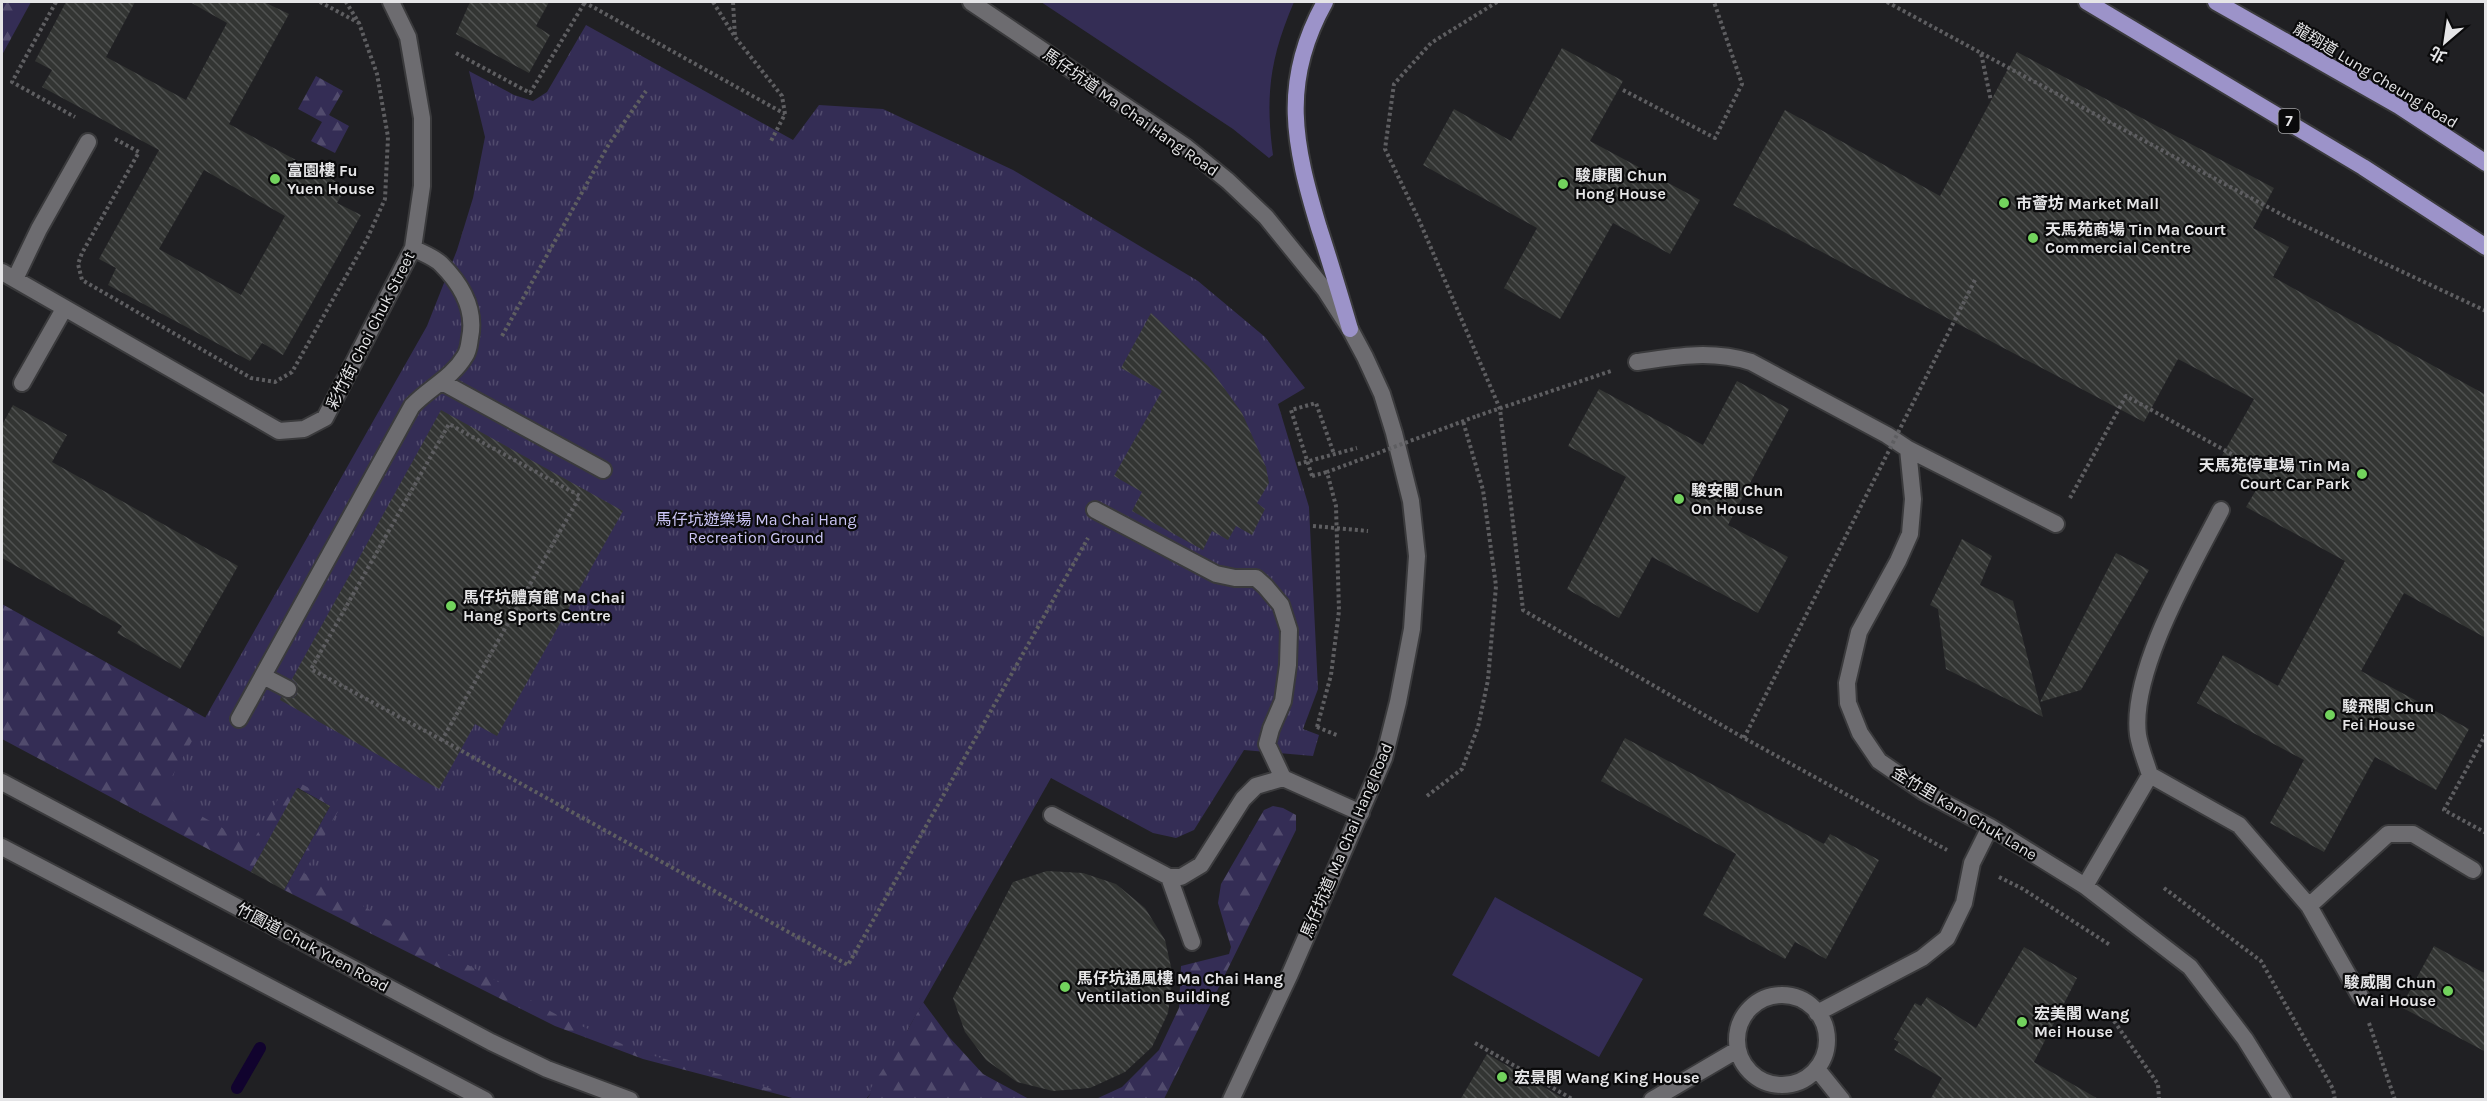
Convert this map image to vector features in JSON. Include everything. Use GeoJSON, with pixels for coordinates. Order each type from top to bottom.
{"type":"FeatureCollection","features":[{"type":"Feature","properties":{"kind":"highway"},"geometry":{"type":"LineString","coordinates":[[1324,2],[1305,46],[1297,76],[1296,139],[1303,174],[1350,329]]}},
{"type":"Feature","properties":{"kind":"highway","name":"7"},"geometry":{"type":"LineString","coordinates":[[2087,2],[2354,160],[2486,247]]}},
{"type":"Feature","properties":{"kind":"highway","name":"龍翔道 Lung Cheung Road"},"geometry":{"type":"LineString","coordinates":[[2216,2],[2399,106],[2486,163]]}},
{"type":"Feature","properties":{"kind":"main road","name":"彩竹街 Choi Chuk Street"},"geometry":{"type":"LineString","coordinates":[[88,141],[39,229],[8,276],[279,431],[304,429],[326,418],[413,248],[422,186],[422,118],[408,36],[391,2]]}},
{"type":"Feature","properties":{"kind":"main road","name":"馬仔坑道 Ma Chai Hang Road"},"geometry":{"type":"LineString","coordinates":[[971,2],[1186,147],[1228,180],[1266,217],[1297,253],[1350,329],[1382,394],[1411,501],[1417,556],[1412,629],[1398,702],[1384,758],[1290,974],[1231,1100]]}},
{"type":"Feature","properties":{"kind":"main road"},"geometry":{"type":"LineString","coordinates":[[239,719],[412,406],[420,397],[442,382],[467,353],[471,333],[470,307],[460,286],[439,262],[413,248]]}},
{"type":"Feature","properties":{"kind":"main road"},"geometry":{"type":"LineString","coordinates":[[22,383],[64,309]]}},
{"type":"Feature","properties":{"kind":"main road"},"geometry":{"type":"LineString","coordinates":[[1637,362],[1690,354],[1736,358],[1751,362],[1887,435],[1908,449],[2056,524]]}},
{"type":"Feature","properties":{"kind":"main road"},"geometry":{"type":"LineString","coordinates":[[442,382],[603,470]]}},
{"type":"Feature","properties":{"kind":"main road","name":"金竹里 Kam Chuk Lane"},"geometry":{"type":"LineString","coordinates":[[1908,449],[1913,499],[1910,534],[1898,561],[1859,632],[1847,683],[1848,703],[1860,733],[1879,761],[1924,792],[1990,827],[2085,886],[2190,967],[2245,1039],[2283,1100]]}},
{"type":"Feature","properties":{"kind":"main road"},"geometry":{"type":"LineString","coordinates":[[2221,510],[2163,627],[2144,673],[2138,735],[2150,775],[2239,825],[2309,906],[2360,996]]}},
{"type":"Feature","properties":{"kind":"main road"},"geometry":{"type":"LineString","coordinates":[[1099,512],[1216,574],[1235,578],[1256,578],[1266,586],[1281,605],[1289,630],[1288,665],[1283,701],[1271,729],[1268,744],[1283,778]]}},
{"type":"Feature","properties":{"kind":"main road"},"geometry":{"type":"LineString","coordinates":[[264,676],[288,689]]}},
{"type":"Feature","properties":{"kind":"main road"},"geometry":{"type":"LineString","coordinates":[[2085,886],[2150,775]]}},
{"type":"Feature","properties":{"kind":"main road"},"geometry":{"type":"LineString","coordinates":[[1052,815],[1169,877],[1181,877],[1201,865],[1243,799],[1256,786],[1283,778],[1361,813]]}},
{"type":"Feature","properties":{"kind":"main road","name":"竹園道 Chuk Yuen Road"},"geometry":{"type":"LineString","coordinates":[[2,782],[491,1042],[547,1069],[630,1100]]}},
{"type":"Feature","properties":{"kind":"main road"},"geometry":{"type":"LineString","coordinates":[[1817,1013],[1904,969],[1947,938],[1964,903],[1972,863],[1990,827]]}},
{"type":"Feature","properties":{"kind":"main road"},"geometry":{"type":"LineString","coordinates":[[2309,906],[2388,834],[2413,834],[2473,870]]}},
{"type":"Feature","properties":{"kind":"main road"},"geometry":{"type":"LineString","coordinates":[[2,847],[485,1100]]}},
{"type":"Feature","properties":{"kind":"main road"},"geometry":{"type":"LineString","coordinates":[[1169,877],[1192,942]]}},
{"type":"Feature","properties":{"kind":"main road"},"geometry":{"type":"LineString","coordinates":[[1777,995],[1793,996],[1806,1003],[1817,1013],[1825,1026],[1827,1041],[1824,1056],[1817,1069],[1807,1078],[1793,1084],[1779,1086],[1764,1082],[1742,1063],[1737,1050],[1737,1034],[1741,1020],[1750,1008],[1762,999],[1777,995]]}},
{"type":"Feature","properties":{"kind":"main road"},"geometry":{"type":"LineString","coordinates":[[1652,1100],[1737,1050]]}},
{"type":"Feature","properties":{"kind":"main road"},"geometry":{"type":"LineString","coordinates":[[1817,1069],[1842,1100]]}},
{"type":"Feature","properties":{"kind":"path"},"geometry":{"type":"LineString","coordinates":[[40,98],[12,82],[56,2]]}},
{"type":"Feature","properties":{"kind":"path"},"geometry":{"type":"LineString","coordinates":[[320,2],[358,23]]}},
{"type":"Feature","properties":{"kind":"path"},"geometry":{"type":"LineString","coordinates":[[82,253],[78,264],[82,280],[251,378],[275,382],[292,372],[367,239],[385,199],[388,137],[377,74],[358,23],[346,2]]}},
{"type":"Feature","properties":{"kind":"path"},"geometry":{"type":"LineString","coordinates":[[456,53],[530,93],[584,2],[785,114]]}},
{"type":"Feature","properties":{"kind":"path"},"geometry":{"type":"LineString","coordinates":[[713,2],[735,37],[782,96],[785,114],[771,141]]}},
{"type":"Feature","properties":{"kind":"path"},"geometry":{"type":"LineString","coordinates":[[733,2],[735,37]]}},
{"type":"Feature","properties":{"kind":"path"},"geometry":{"type":"LineString","coordinates":[[1497,2],[1431,43],[1394,84],[1385,149],[1419,220],[1500,409],[1523,610],[1744,738],[2023,889],[2119,951]]}},
{"type":"Feature","properties":{"kind":"path"},"geometry":{"type":"LineString","coordinates":[[1623,90],[1715,138],[1742,84],[1714,2]]}},
{"type":"Feature","properties":{"kind":"path"},"geometry":{"type":"LineString","coordinates":[[1887,2],[2290,219],[2486,312]]}},
{"type":"Feature","properties":{"kind":"path"},"geometry":{"type":"LineString","coordinates":[[1981,52],[1991,100]]}},
{"type":"Feature","properties":{"kind":"path"},"geometry":{"type":"LineString","coordinates":[[496,346],[609,144],[646,91]]}},
{"type":"Feature","properties":{"kind":"path"},"geometry":{"type":"LineString","coordinates":[[1744,738],[1975,279]]}},
{"type":"Feature","properties":{"kind":"path"},"geometry":{"type":"LineString","coordinates":[[1334,454],[1316,404],[1291,410],[1312,476],[1477,416],[1637,362]]}},
{"type":"Feature","properties":{"kind":"path"},"geometry":{"type":"LineString","coordinates":[[2056,524],[2126,396],[2237,457]]}},
{"type":"Feature","properties":{"kind":"path"},"geometry":{"type":"LineString","coordinates":[[456,428],[469,397]]}},
{"type":"Feature","properties":{"kind":"path"},"geometry":{"type":"LineString","coordinates":[[1427,796],[1462,769],[1479,727],[1488,680],[1496,586],[1483,490],[1463,421]]}},
{"type":"Feature","properties":{"kind":"path"},"geometry":{"type":"LineString","coordinates":[[442,740],[580,496],[449,424],[311,669],[848,965],[1099,512]]}},
{"type":"Feature","properties":{"kind":"path"},"geometry":{"type":"LineString","coordinates":[[1299,464],[1357,448]]}},
{"type":"Feature","properties":{"kind":"path"},"geometry":{"type":"LineString","coordinates":[[1327,472],[1336,506],[1339,611],[1331,675],[1317,727],[1340,736]]}},
{"type":"Feature","properties":{"kind":"path"},"geometry":{"type":"LineString","coordinates":[[1313,526],[1368,531]]}},
{"type":"Feature","properties":{"kind":"path"},"geometry":{"type":"LineString","coordinates":[[2486,734],[2444,810],[2486,833]]}},
{"type":"Feature","properties":{"kind":"path"},"geometry":{"type":"LineString","coordinates":[[2164,888],[2260,961],[2333,1089],[2335,1100]]}},
{"type":"Feature","properties":{"kind":"path"},"geometry":{"type":"LineString","coordinates":[[2360,996],[2395,1100]]}},
{"type":"Feature","properties":{"kind":"path"},"geometry":{"type":"LineString","coordinates":[[2114,1021],[2158,1084],[2159,1100]]}},
{"type":"Feature","properties":{"kind":"path"},"geometry":{"type":"LineString","coordinates":[[1475,1043],[1574,1100]]}},
{"type":"Feature","properties":{"kind":"green space"},"geometry":{"type":"Polygon","coordinates":[[[2,2],[31,2],[2,55],[2,2]]]}},
{"type":"Feature","properties":{"kind":"green space"},"geometry":{"type":"Polygon","coordinates":[[[1041,2],[1294,2],[1279,41],[1272,77],[1270,114],[1273,155],[1269,158],[1233,129],[1041,2]]]}},
{"type":"Feature","properties":{"kind":"green space","name":"馬仔坑遊樂場 Ma Chai Hang Recreation Ground"},"geometry":{"type":"Polygon","coordinates":[[[586,25],[793,140],[819,105],[883,109],[1013,170],[1198,281],[1265,337],[1305,388],[1278,404],[1309,507],[1318,689],[1303,729],[1319,735],[1313,756],[1244,750],[1194,830],[1176,838],[1153,833],[1051,778],[907,1031],[864,1099],[808,1099],[640,1052],[559,1016],[304,873],[341,806],[291,778],[251,844],[162,794],[427,326],[457,250],[473,198],[485,137],[469,71],[514,95],[533,101],[547,92],[586,25]]]}},
{"type":"Feature","properties":{"kind":"green space"},"geometry":{"type":"Polygon","coordinates":[[[316,76],[343,91],[329,115],[349,126],[335,153],[311,141],[322,122],[298,109],[316,76]]]}},
{"type":"Feature","properties":{"kind":"green space"},"geometry":{"type":"Polygon","coordinates":[[[2,604],[256,746],[907,1031],[923,1002],[949,1037],[983,1074],[1029,1099],[867,1099],[871,1093],[866,1099],[796,1099],[643,1059],[555,1026],[284,890],[330,806],[298,788],[251,872],[2,739],[2,604]]]}},
{"type":"Feature","properties":{"kind":"green space"},"geometry":{"type":"Polygon","coordinates":[[[1273,806],[1296,815],[1296,830],[1164,1099],[1096,1099],[1122,1087],[1159,1050],[1179,1008],[1181,966],[1229,954],[1231,947],[1218,903],[1221,884],[1264,810],[1273,806]]]}},
{"type":"Feature","properties":{"kind":"green space"},"geometry":{"type":"Polygon","coordinates":[[[1495,897],[1643,979],[1599,1057],[1452,975],[1495,897]]]}},
{"type":"Feature","properties":{"kind":"building","name":"富園樓 Fu Yuen House"},"geometry":{"type":"Polygon","coordinates":[[[66,2],[135,2],[106,57],[186,100],[227,23],[190,2],[264,2],[289,14],[229,124],[346,187],[337,203],[361,215],[283,355],[262,343],[250,361],[108,285],[116,268],[99,259],[159,150],[42,87],[52,70],[35,61],[66,2]],[[204,170],[159,249],[241,295],[285,216],[204,170]]]}},
{"type":"Feature","properties":{"kind":"building"},"geometry":{"type":"Polygon","coordinates":[[[470,2],[549,2],[536,26],[550,35],[529,73],[456,34],[470,2]]]}},
{"type":"Feature","properties":{"kind":"building","name":"駿康閣 Chun Hong House"},"geometry":{"type":"Polygon","coordinates":[[[1562,48],[1623,81],[1590,141],[1700,200],[1670,254],[1613,223],[1560,319],[1504,288],[1537,228],[1423,165],[1454,109],[1511,141],[1562,48]]]}},
{"type":"Feature","properties":{"kind":"building"},"geometry":{"type":"Polygon","coordinates":[[[2017,52],[2274,188],[2253,228],[2289,247],[2273,277],[2486,395],[2486,638],[2404,593],[2361,671],[2469,729],[2436,790],[2375,757],[2324,852],[2270,823],[2304,760],[2197,703],[2223,655],[2278,686],[2345,561],[2246,507],[2259,485],[2218,463],[2254,399],[2178,359],[2144,422],[1733,205],[1785,110],[1940,196],[2017,52]]]}},
{"type":"Feature","properties":{"kind":"building"},"geometry":{"type":"Polygon","coordinates":[[[1151,313],[1209,367],[1242,413],[1266,467],[1269,483],[1257,503],[1265,509],[1252,535],[1236,526],[1228,540],[1212,531],[1203,550],[1132,511],[1142,492],[1114,476],[1162,391],[1121,368],[1151,313]]]}},
{"type":"Feature","properties":{"kind":"building","name":"駿安閣 Chun On House"},"geometry":{"type":"Polygon","coordinates":[[[1737,381],[1789,409],[1728,525],[1788,557],[1758,613],[1652,557],[1619,618],[1567,589],[1626,477],[1568,446],[1599,389],[1703,445],[1737,381]]]}},
{"type":"Feature","properties":{"kind":"building"},"geometry":{"type":"Polygon","coordinates":[[[13,405],[67,435],[52,462],[238,566],[180,669],[117,633],[122,626],[2,558],[2,425],[13,405]]]}},
{"type":"Feature","properties":{"kind":"building","name":"馬仔坑體育館 Ma Chai Hang Sports Centre"},"geometry":{"type":"Polygon","coordinates":[[[441,410],[623,511],[497,736],[475,724],[439,789],[280,700],[281,697],[293,698],[297,694],[297,684],[292,679],[441,410]]]}},
{"type":"Feature","properties":{"kind":"building"},"geometry":{"type":"Polygon","coordinates":[[[1962,539],[1992,556],[1980,585],[2013,601],[2043,717],[1946,669],[1938,609],[1930,605],[1962,539]]]}},
{"type":"Feature","properties":{"kind":"building"},"geometry":{"type":"Polygon","coordinates":[[[2116,553],[2149,570],[2081,690],[2040,702],[2116,553]]]}},
{"type":"Feature","properties":{"kind":"building"},"geometry":{"type":"Polygon","coordinates":[[[1625,738],[1824,844],[1830,834],[1879,860],[1826,959],[1795,942],[1785,959],[1703,915],[1736,854],[1601,781],[1625,738]]]}},
{"type":"Feature","properties":{"kind":"building"},"geometry":{"type":"Polygon","coordinates":[[[297,788],[330,806],[284,890],[251,872],[297,788]]]}},
{"type":"Feature","properties":{"kind":"building","name":"馬仔坑通風樓 Ma Chai Hang Ventilation Building"},"geometry":{"type":"Polygon","coordinates":[[[1047,871],[1083,873],[1116,884],[1145,908],[1165,940],[1173,976],[1168,1013],[1152,1047],[1125,1072],[1090,1088],[1053,1091],[1017,1082],[986,1060],[965,1032],[953,998],[1013,882],[1047,871]]]}},
{"type":"Feature","properties":{"kind":"building","name":"駿威閣 Chun Wai House"},"geometry":{"type":"Polygon","coordinates":[[[2434,946],[2486,974],[2486,1052],[2401,1007],[2434,946]]]}},
{"type":"Feature","properties":{"kind":"building","name":"宏美閣 Wang Mei House"},"geometry":{"type":"Polygon","coordinates":[[[2024,947],[2077,978],[2034,1062],[2100,1100],[1930,1100],[1942,1078],[1894,1050],[1899,1042],[1894,1039],[1915,1003],[1921,1006],[1927,997],[1976,1028],[2024,947]]]}},
{"type":"Feature","properties":{"kind":"building","name":"宏景閣 Wang King House"},"geometry":{"type":"Polygon","coordinates":[[[1487,1054],[1566,1100],[1460,1100],[1487,1054]]]}},
{"type":"Feature","properties":{"kind":"waterway"},"geometry":{"type":"LineString","coordinates":[[237,1088],[260,1048]]}},
{"type":"Feature","properties":{"kind":"place","name":"富園樓 Fu Yuen House"},"geometry":{"type":"Point","coordinates":[275,179]}},
{"type":"Feature","properties":{"kind":"place","name":"駿康閣 Chun Hong House"},"geometry":{"type":"Point","coordinates":[1563,184]}},
{"type":"Feature","properties":{"kind":"place","name":"市薈坊 Market Mall"},"geometry":{"type":"Point","coordinates":[2004,203]}},
{"type":"Feature","properties":{"kind":"place","name":"天馬苑商場 Tin Ma Court Commercial Centre"},"geometry":{"type":"Point","coordinates":[2033,238]}},
{"type":"Feature","properties":{"kind":"place","name":"天馬苑停車場 Tin Ma Court Car Park"},"geometry":{"type":"Point","coordinates":[2362,474]}},
{"type":"Feature","properties":{"kind":"place","name":"駿安閣 Chun On House"},"geometry":{"type":"Point","coordinates":[1679,499]}},
{"type":"Feature","properties":{"kind":"place","name":"馬仔坑體育館 Ma Chai Hang Sports Centre"},"geometry":{"type":"Point","coordinates":[451,606]}},
{"type":"Feature","properties":{"kind":"place","name":"駿飛閣 Chun Fei House"},"geometry":{"type":"Point","coordinates":[2330,715]}},
{"type":"Feature","properties":{"kind":"place","name":"馬仔坑通風樓 Ma Chai Hang Ventilation Building"},"geometry":{"type":"Point","coordinates":[1065,987]}},
{"type":"Feature","properties":{"kind":"place","name":"駿威閣 Chun Wai House"},"geometry":{"type":"Point","coordinates":[2448,991]}},
{"type":"Feature","properties":{"kind":"place","name":"宏美閣 Wang Mei House"},"geometry":{"type":"Point","coordinates":[2022,1022]}},
{"type":"Feature","properties":{"kind":"place","name":"宏景閣 Wang King House"},"geometry":{"type":"Point","coordinates":[1502,1077]}}]}
